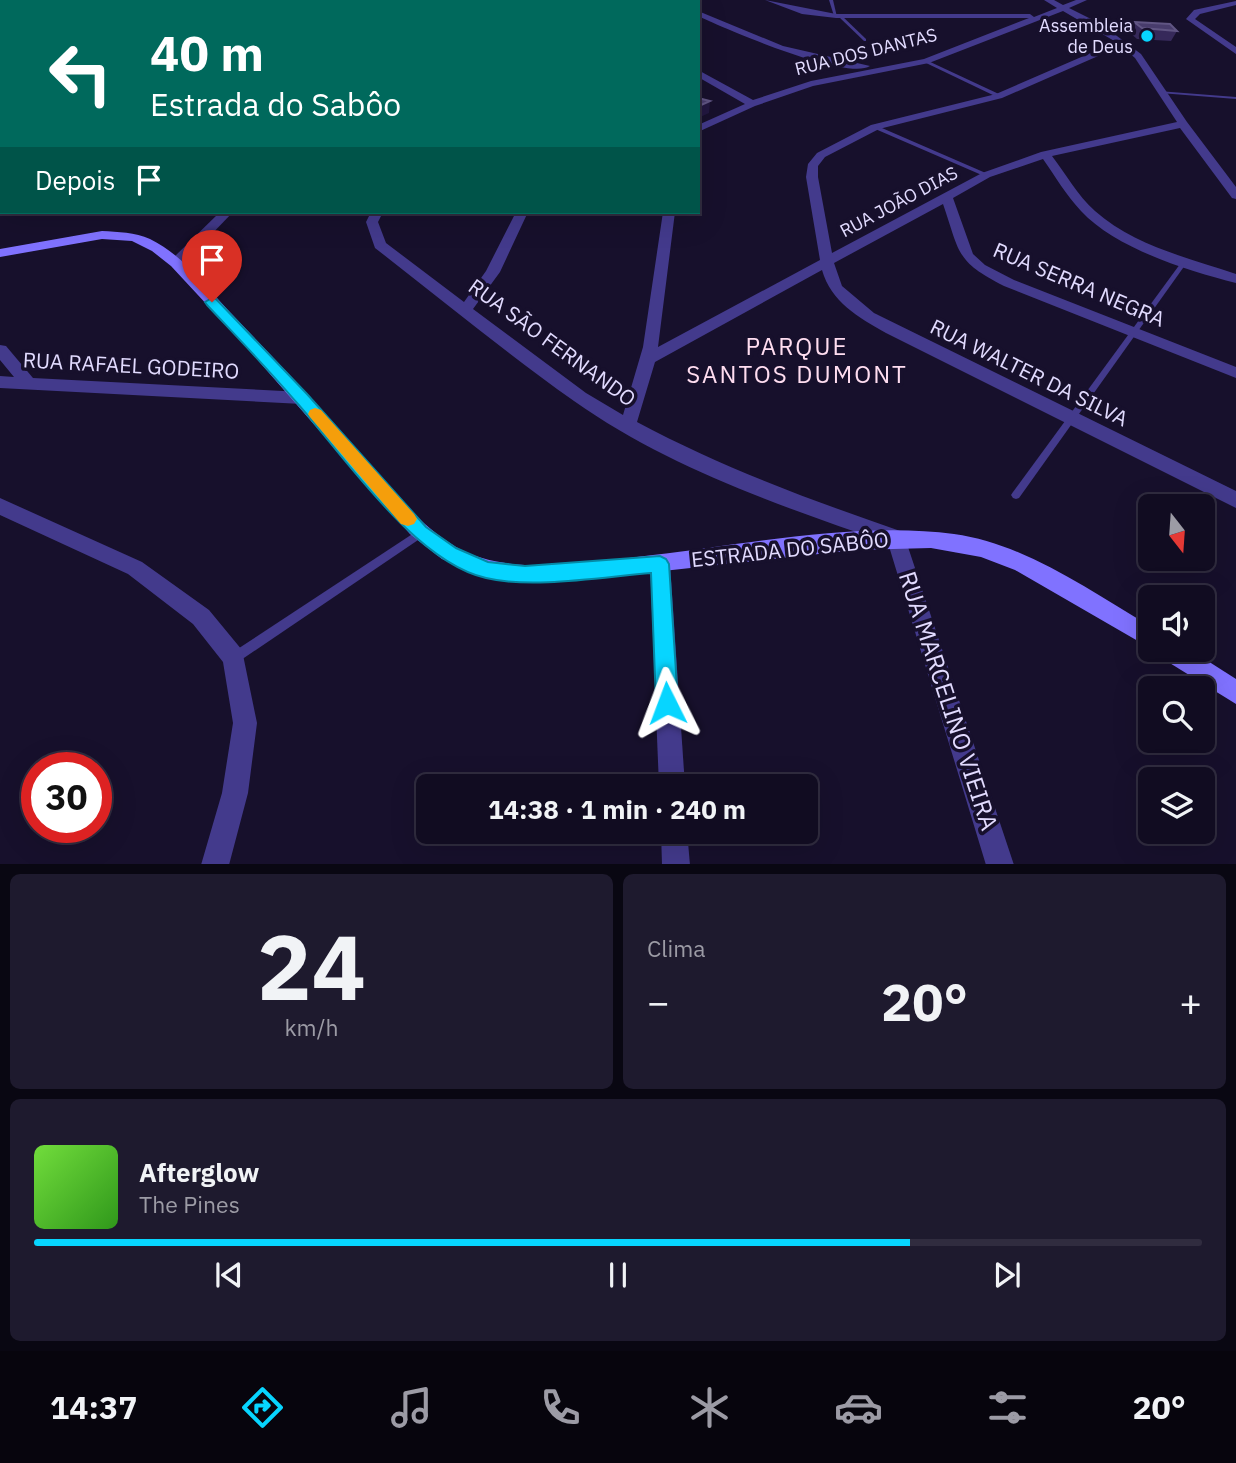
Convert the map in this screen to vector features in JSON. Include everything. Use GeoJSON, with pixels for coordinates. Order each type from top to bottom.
{"type":"FeatureCollection","features":[{"type":"Feature","properties":{"kind":"street"},"geometry":{"type":"LineString","coordinates":[[769,0],[793,9],[838,16],[1044,16]]}},
{"type":"Feature","properties":{"kind":"street"},"geometry":{"type":"LineString","coordinates":[[1048,0],[1122,42],[1138,56],[1182,124],[1236,195]]}},
{"type":"Feature","properties":{"kind":"street","name":"RUA DOS DANTAS"},"geometry":{"type":"LineString","coordinates":[[700,128],[752,104],[811,85],[926,61],[1083,0]]}},
{"type":"Feature","properties":{"kind":"street"},"geometry":{"type":"LineString","coordinates":[[1236,1],[1198,12],[1190,19],[1236,51]]}},
{"type":"Feature","properties":{"kind":"street"},"geometry":{"type":"LineString","coordinates":[[700,14],[754,40],[790,53],[884,68]]}},
{"type":"Feature","properties":{"kind":"street"},"geometry":{"type":"LineString","coordinates":[[875,127],[919,113],[999,96],[1122,42]]}},
{"type":"Feature","properties":{"kind":"street"},"geometry":{"type":"LineString","coordinates":[[700,74],[752,104]]}},
{"type":"Feature","properties":{"kind":"street","name":"RUA JOÃO DIAS"},"geometry":{"type":"LineString","coordinates":[[650,358],[986,174],[1045,154],[1182,124]]}},
{"type":"Feature","properties":{"kind":"street","name":"RUA WALTER DA SILVA"},"geometry":{"type":"LineString","coordinates":[[875,127],[833,147],[814,162],[812,177],[827,260],[833,284],[842,295],[864,314],[891,330],[1236,500]]}},
{"type":"Feature","properties":{"kind":"street"},"geometry":{"type":"LineString","coordinates":[[1045,154],[1081,204],[1093,216],[1135,241],[1236,279]]}},
{"type":"Feature","properties":{"kind":"street","name":"RUA SERRA NEGRA"},"geometry":{"type":"LineString","coordinates":[[946,196],[967,255],[979,268],[1009,283],[1236,373]]}},
{"type":"Feature","properties":{"kind":"street"},"geometry":{"type":"LineString","coordinates":[[176,263],[226,214]]}},
{"type":"Feature","properties":{"kind":"street","name":"RUA SÃO FERNANDO"},"geometry":{"type":"LineString","coordinates":[[376,214],[372,222],[380,245],[580,397],[627,426],[735,479],[810,509],[895,538]]}},
{"type":"Feature","properties":{"kind":"street"},"geometry":{"type":"LineString","coordinates":[[465,310],[493,272],[521,214]]}},
{"type":"Feature","properties":{"kind":"street"},"geometry":{"type":"LineString","coordinates":[[627,426],[650,358],[669,214]]}},
{"type":"Feature","properties":{"kind":"street","name":"ESTRADA DO SABÔO"},"geometry":{"type":"LineString","coordinates":[[0,253],[119,236],[148,243],[176,263],[302,398],[420,533],[449,554],[486,570],[525,574],[562,573],[821,544],[895,538],[940,539],[983,549],[1026,567],[1138,631]]}},
{"type":"Feature","properties":{"kind":"street"},"geometry":{"type":"LineString","coordinates":[[1,352],[29,384]]}},
{"type":"Feature","properties":{"kind":"street","name":"RUA RAFAEL GODEIRO"},"geometry":{"type":"LineString","coordinates":[[0,382],[302,398]]}},
{"type":"Feature","properties":{"kind":"street"},"geometry":{"type":"LineString","coordinates":[[0,506],[135,568],[201,617],[234,658],[245,723],[235,793],[215,864]]}},
{"type":"Feature","properties":{"kind":"street","name":"RUA MARCELINO VIEIRA"},"geometry":{"type":"LineString","coordinates":[[895,538],[1000,864]]}},
{"type":"Feature","properties":{"kind":"street"},"geometry":{"type":"LineString","coordinates":[[660,564],[671,774]]}},
{"type":"Feature","properties":{"kind":"street"},"geometry":{"type":"LineString","coordinates":[[1189,662],[1236,692]]}},
{"type":"Feature","properties":{"kind":"street"},"geometry":{"type":"LineString","coordinates":[[675,844],[676,864]]}},
{"type":"Feature","properties":{"kind":"lane"},"geometry":{"type":"LineString","coordinates":[[831,0],[838,16],[865,40]]}},
{"type":"Feature","properties":{"kind":"lane"},"geometry":{"type":"LineString","coordinates":[[926,61],[999,96]]}},
{"type":"Feature","properties":{"kind":"lane"},"geometry":{"type":"LineString","coordinates":[[1160,92],[1236,98]]}},
{"type":"Feature","properties":{"kind":"lane"},"geometry":{"type":"LineString","coordinates":[[875,127],[986,174]]}},
{"type":"Feature","properties":{"kind":"lane"},"geometry":{"type":"LineString","coordinates":[[1016,495],[1185,261]]}},
{"type":"Feature","properties":{"kind":"lane"},"geometry":{"type":"LineString","coordinates":[[234,658],[420,533]]}},
{"type":"Feature","properties":{"kind":"building"},"geometry":{"type":"Polygon","coordinates":[[[1134,22],[1170,24],[1177,31],[1142,28],[1134,22]]]}},
{"type":"Feature","properties":{"kind":"building"},"geometry":{"type":"Polygon","coordinates":[[[700,98],[710,101],[700,106],[700,98]]]}},
{"type":"Feature","properties":{"kind":"slow traffic"},"geometry":{"type":"LineString","coordinates":[[315,414],[408,519]]}},
{"type":"Feature","properties":{"kind":"place","name":"Assembleia de Deus"},"geometry":{"type":"Point","coordinates":[1147,36]}},
{"type":"Feature","properties":{"kind":"district","name":"PARQUE SANTOS DUMONT"},"geometry":{"type":"Point","coordinates":[797,361]}},
{"type":"Feature","properties":{"kind":"route"},"geometry":{"type":"LineString","coordinates":[[212,302],[302,398],[420,533],[449,554],[486,570],[525,574],[660,564],[667,703]]}}]}
